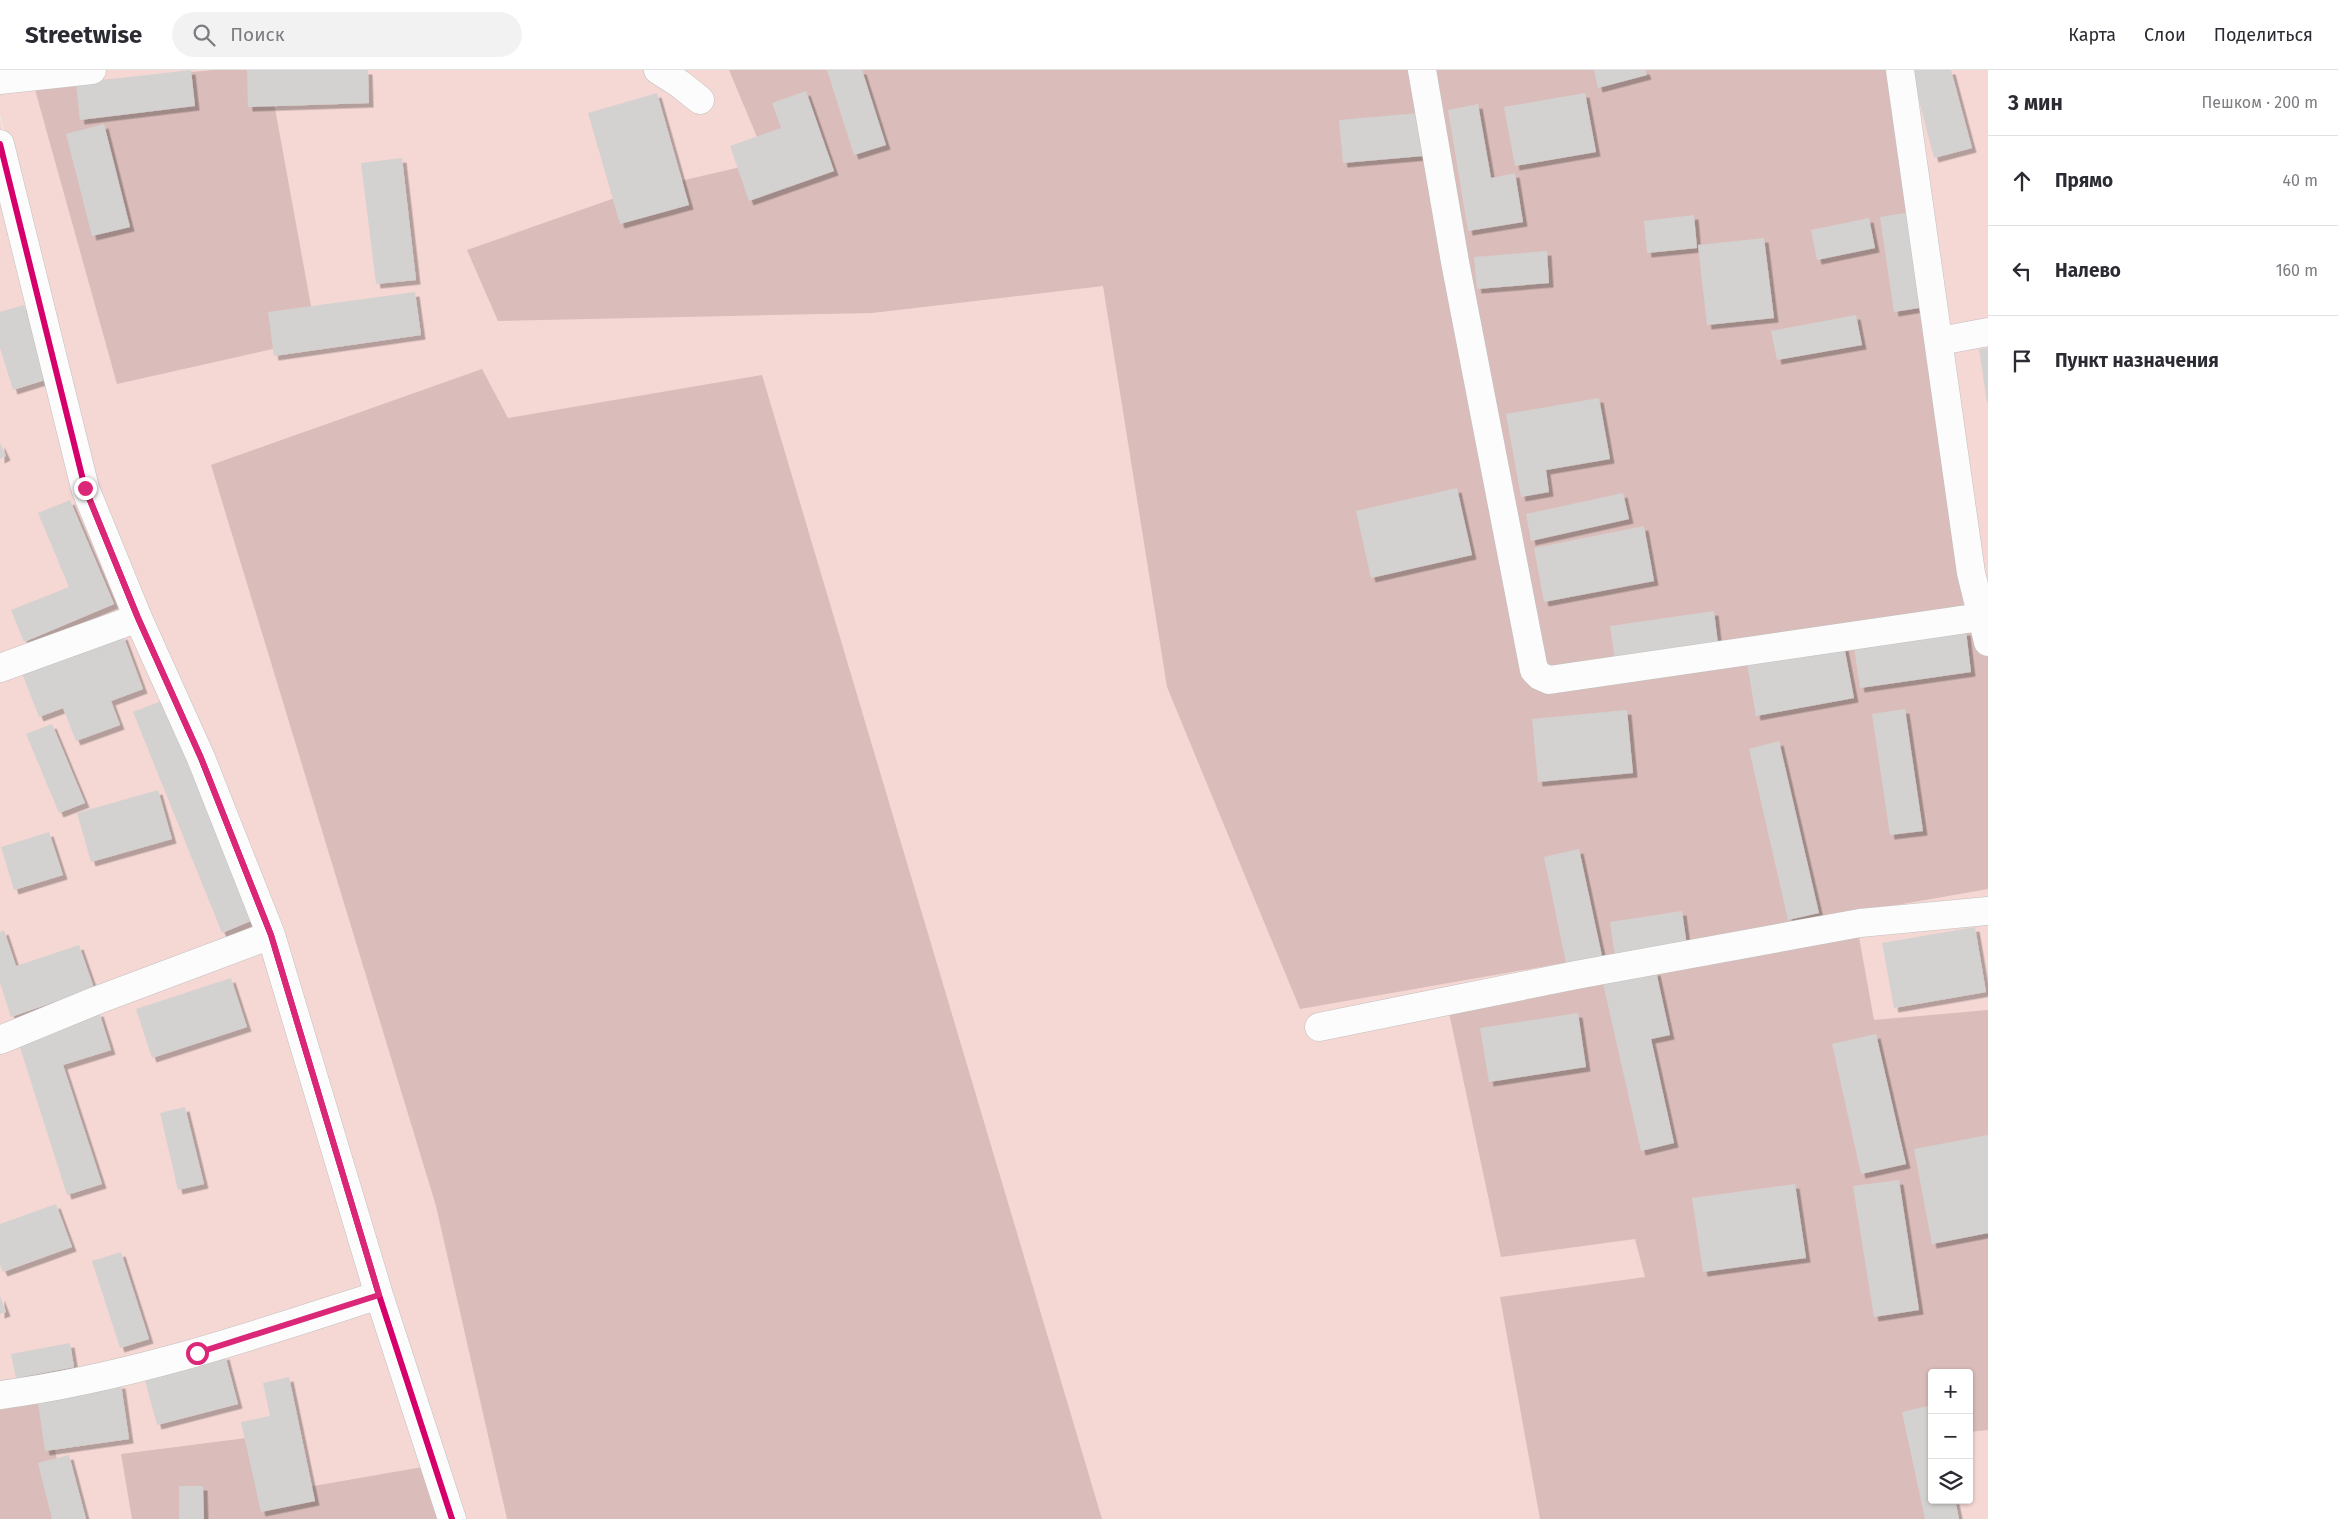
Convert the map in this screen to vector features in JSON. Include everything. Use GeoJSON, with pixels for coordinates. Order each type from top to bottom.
{"type":"FeatureCollection","features":[{"type":"Feature","properties":{"kind":"street"},"geometry":{"type":"LineString","coordinates":[[0,80],[92,70]]}},
{"type":"Feature","properties":{"kind":"street"},"geometry":{"type":"LineString","coordinates":[[658,70],[700,100]]}},
{"type":"Feature","properties":{"kind":"street"},"geometry":{"type":"LineString","coordinates":[[1422,70],[1457,272],[1534,670],[1540,676],[1549,680],[1985,630],[1971,573],[1940,340],[1900,70]]}},
{"type":"Feature","properties":{"kind":"street"},"geometry":{"type":"LineString","coordinates":[[0,144],[8,203],[85,488],[138,618],[201,758],[271,935],[379,1295],[452,1519]]}},
{"type":"Feature","properties":{"kind":"street"},"geometry":{"type":"LineString","coordinates":[[1940,340],[1988,332]]}},
{"type":"Feature","properties":{"kind":"street"},"geometry":{"type":"LineString","coordinates":[[0,668],[138,618]]}},
{"type":"Feature","properties":{"kind":"street"},"geometry":{"type":"LineString","coordinates":[[1319,1027],[1576,975],[1860,923],[1988,910]]}},
{"type":"Feature","properties":{"kind":"street"},"geometry":{"type":"LineString","coordinates":[[0,1040],[95,1001],[271,935]]}},
{"type":"Feature","properties":{"kind":"street"},"geometry":{"type":"LineString","coordinates":[[0,1396],[57,1388],[197,1353],[379,1295]]}},
{"type":"Feature","properties":{"kind":"shaded area"},"geometry":{"type":"Polygon","coordinates":[[[0,70],[1988,70],[1988,1519],[453,1519],[272,922],[92,492],[0,114],[0,70]]]}},
{"type":"Feature","properties":{"kind":"shaded area"},"geometry":{"type":"Polygon","coordinates":[[[214,70],[268,70],[317,339],[117,384],[34,86],[214,70]]]}},
{"type":"Feature","properties":{"kind":"shaded area"},"geometry":{"type":"Polygon","coordinates":[[[729,70],[1898,70],[1988,618],[1988,889],[1300,1009],[1167,687],[1103,286],[872,313],[498,321],[467,250],[632,192],[767,161],[729,70]]]}},
{"type":"Feature","properties":{"kind":"shaded area"},"geometry":{"type":"Polygon","coordinates":[[[0,118],[90,493],[206,750],[451,1519],[0,1519],[0,118]]]}},
{"type":"Feature","properties":{"kind":"shaded area"},"geometry":{"type":"Polygon","coordinates":[[[482,369],[508,418],[762,375],[1102,1519],[507,1519],[436,1206],[211,465],[482,369]]]}},
{"type":"Feature","properties":{"kind":"shaded area"},"geometry":{"type":"Polygon","coordinates":[[[1859,937],[1874,1020],[1988,1010],[1988,1430],[1973,1432],[1973,1369],[1928,1369],[1928,1436],[1924,1437],[1928,1470],[1928,1504],[1932,1504],[1934,1519],[1540,1519],[1500,1297],[1645,1277],[1635,1239],[1501,1257],[1448,1008],[1859,937]]]}},
{"type":"Feature","properties":{"kind":"shaded area"},"geometry":{"type":"Polygon","coordinates":[[[46,1401],[68,1519],[0,1519],[0,1410],[46,1401]]]}},
{"type":"Feature","properties":{"kind":"shaded area"},"geometry":{"type":"Polygon","coordinates":[[[278,1434],[285,1491],[434,1465],[451,1519],[132,1519],[121,1454],[278,1434]]]}},
{"type":"Feature","properties":{"kind":"building"},"geometry":{"type":"Polygon","coordinates":[[[191,70],[195,106],[80,120],[76,83],[191,70]]]}},
{"type":"Feature","properties":{"kind":"building"},"geometry":{"type":"Polygon","coordinates":[[[247,70],[368,70],[369,103],[248,107],[247,70]]]}},
{"type":"Feature","properties":{"kind":"building"},"geometry":{"type":"Polygon","coordinates":[[[827,70],[862,70],[886,145],[854,155],[827,70]]]}},
{"type":"Feature","properties":{"kind":"building"},"geometry":{"type":"Polygon","coordinates":[[[1594,70],[1645,70],[1647,75],[1598,88],[1594,70]]]}},
{"type":"Feature","properties":{"kind":"building"},"geometry":{"type":"Polygon","coordinates":[[[1911,70],[1951,70],[1972,148],[1934,158],[1911,70]]]}},
{"type":"Feature","properties":{"kind":"building"},"geometry":{"type":"Polygon","coordinates":[[[806,91],[834,171],[749,201],[730,146],[781,128],[772,103],[806,91]]]}},
{"type":"Feature","properties":{"kind":"building"},"geometry":{"type":"Polygon","coordinates":[[[657,93],[689,205],[620,224],[588,113],[657,93]]]}},
{"type":"Feature","properties":{"kind":"building"},"geometry":{"type":"Polygon","coordinates":[[[1585,93],[1596,152],[1515,166],[1504,107],[1585,93]]]}},
{"type":"Feature","properties":{"kind":"building"},"geometry":{"type":"Polygon","coordinates":[[[1478,104],[1491,178],[1515,173],[1523,222],[1468,231],[1448,110],[1478,104]]]}},
{"type":"Feature","properties":{"kind":"building"},"geometry":{"type":"Polygon","coordinates":[[[1420,113],[1423,156],[1343,163],[1339,120],[1420,113]]]}},
{"type":"Feature","properties":{"kind":"building"},"geometry":{"type":"Polygon","coordinates":[[[104,124],[130,227],[92,236],[66,134],[104,124]]]}},
{"type":"Feature","properties":{"kind":"building"},"geometry":{"type":"Polygon","coordinates":[[[402,158],[416,280],[376,284],[361,163],[402,158]]]}},
{"type":"Feature","properties":{"kind":"building"},"geometry":{"type":"Polygon","coordinates":[[[1911,212],[1925,307],[1894,312],[1880,217],[1911,212]]]}},
{"type":"Feature","properties":{"kind":"building"},"geometry":{"type":"Polygon","coordinates":[[[1694,215],[1697,248],[1647,253],[1644,221],[1694,215]]]}},
{"type":"Feature","properties":{"kind":"building"},"geometry":{"type":"Polygon","coordinates":[[[1869,218],[1875,248],[1817,260],[1811,230],[1869,218]]]}},
{"type":"Feature","properties":{"kind":"building"},"geometry":{"type":"Polygon","coordinates":[[[1764,238],[1774,318],[1707,325],[1698,245],[1764,238]]]}},
{"type":"Feature","properties":{"kind":"building"},"geometry":{"type":"Polygon","coordinates":[[[1547,251],[1549,283],[1477,289],[1474,257],[1547,251]]]}},
{"type":"Feature","properties":{"kind":"building"},"geometry":{"type":"Polygon","coordinates":[[[415,292],[421,335],[274,356],[268,312],[415,292]]]}},
{"type":"Feature","properties":{"kind":"building"},"geometry":{"type":"Polygon","coordinates":[[[24,305],[48,379],[13,390],[0,348],[0,312],[24,305]]]}},
{"type":"Feature","properties":{"kind":"building"},"geometry":{"type":"Polygon","coordinates":[[[1856,315],[1862,345],[1777,360],[1771,331],[1856,315]]]}},
{"type":"Feature","properties":{"kind":"building"},"geometry":{"type":"Polygon","coordinates":[[[1988,348],[1988,403],[1987,403],[1979,349],[1988,348]]]}},
{"type":"Feature","properties":{"kind":"building"},"geometry":{"type":"Polygon","coordinates":[[[1599,398],[1610,459],[1546,470],[1549,492],[1521,497],[1506,414],[1599,398]]]}},
{"type":"Feature","properties":{"kind":"building"},"geometry":{"type":"Polygon","coordinates":[[[0,443],[6,456],[0,459],[0,443]]]}},
{"type":"Feature","properties":{"kind":"building"},"geometry":{"type":"Polygon","coordinates":[[[1457,488],[1472,555],[1371,578],[1356,511],[1457,488]]]}},
{"type":"Feature","properties":{"kind":"building"},"geometry":{"type":"Polygon","coordinates":[[[1623,493],[1629,519],[1531,541],[1526,514],[1623,493]]]}},
{"type":"Feature","properties":{"kind":"building"},"geometry":{"type":"Polygon","coordinates":[[[70,500],[114,604],[24,642],[11,610],[69,587],[38,513],[70,500]]]}},
{"type":"Feature","properties":{"kind":"building"},"geometry":{"type":"Polygon","coordinates":[[[1644,526],[1654,581],[1544,602],[1534,548],[1644,526]]]}},
{"type":"Feature","properties":{"kind":"building"},"geometry":{"type":"Polygon","coordinates":[[[1714,611],[1718,644],[1615,659],[1610,626],[1714,611]]]}},
{"type":"Feature","properties":{"kind":"building"},"geometry":{"type":"Polygon","coordinates":[[[1966,631],[1971,672],[1860,688],[1854,647],[1966,631]]]}},
{"type":"Feature","properties":{"kind":"building"},"geometry":{"type":"Polygon","coordinates":[[[123,635],[143,689],[111,701],[120,725],[76,741],[63,708],[39,717],[22,673],[123,635]]]}},
{"type":"Feature","properties":{"kind":"building"},"geometry":{"type":"Polygon","coordinates":[[[1844,646],[1854,698],[1756,716],[1747,663],[1844,646]]]}},
{"type":"Feature","properties":{"kind":"building"},"geometry":{"type":"Polygon","coordinates":[[[164,700],[253,920],[222,933],[133,712],[164,700]]]}},
{"type":"Feature","properties":{"kind":"building"},"geometry":{"type":"Polygon","coordinates":[[[1905,709],[1923,831],[1890,835],[1872,714],[1905,709]]]}},
{"type":"Feature","properties":{"kind":"building"},"geometry":{"type":"Polygon","coordinates":[[[1627,710],[1633,773],[1538,782],[1532,719],[1627,710]]]}},
{"type":"Feature","properties":{"kind":"building"},"geometry":{"type":"Polygon","coordinates":[[[52,724],[85,803],[59,813],[26,734],[52,724]]]}},
{"type":"Feature","properties":{"kind":"building"},"geometry":{"type":"Polygon","coordinates":[[[1779,741],[1819,913],[1788,920],[1749,749],[1779,741]]]}},
{"type":"Feature","properties":{"kind":"building"},"geometry":{"type":"Polygon","coordinates":[[[158,790],[172,839],[91,862],[77,813],[158,790]]]}},
{"type":"Feature","properties":{"kind":"building"},"geometry":{"type":"Polygon","coordinates":[[[49,832],[63,875],[14,890],[1,847],[49,832]]]}},
{"type":"Feature","properties":{"kind":"building"},"geometry":{"type":"Polygon","coordinates":[[[1579,849],[1602,956],[1566,963],[1544,857],[1579,849]]]}},
{"type":"Feature","properties":{"kind":"building"},"geometry":{"type":"Polygon","coordinates":[[[1682,911],[1687,946],[1615,957],[1610,922],[1682,911]]]}},
{"type":"Feature","properties":{"kind":"building"},"geometry":{"type":"Polygon","coordinates":[[[1975,927],[1986,992],[1894,1008],[1882,943],[1975,927]]]}},
{"type":"Feature","properties":{"kind":"building"},"geometry":{"type":"Polygon","coordinates":[[[4,930],[16,966],[79,945],[94,988],[11,1017],[0,983],[0,932],[4,930]]]}},
{"type":"Feature","properties":{"kind":"building"},"geometry":{"type":"Polygon","coordinates":[[[1656,971],[1670,1035],[1651,1039],[1674,1143],[1641,1151],[1603,983],[1656,971]]]}},
{"type":"Feature","properties":{"kind":"building"},"geometry":{"type":"Polygon","coordinates":[[[231,978],[247,1027],[152,1058],[136,1009],[231,978]]]}},
{"type":"Feature","properties":{"kind":"building"},"geometry":{"type":"Polygon","coordinates":[[[99,1012],[111,1050],[63,1065],[102,1184],[67,1195],[17,1038],[99,1012]]]}},
{"type":"Feature","properties":{"kind":"building"},"geometry":{"type":"Polygon","coordinates":[[[1578,1013],[1586,1067],[1489,1082],[1480,1028],[1578,1013]]]}},
{"type":"Feature","properties":{"kind":"building"},"geometry":{"type":"Polygon","coordinates":[[[1876,1034],[1906,1164],[1861,1174],[1832,1044],[1876,1034]]]}},
{"type":"Feature","properties":{"kind":"building"},"geometry":{"type":"Polygon","coordinates":[[[185,1107],[204,1184],[178,1190],[160,1113],[185,1107]]]}},
{"type":"Feature","properties":{"kind":"building"},"geometry":{"type":"Polygon","coordinates":[[[1988,1135],[1988,1233],[1932,1244],[1914,1149],[1988,1135]]]}},
{"type":"Feature","properties":{"kind":"building"},"geometry":{"type":"Polygon","coordinates":[[[1899,1180],[1919,1310],[1874,1317],[1853,1186],[1899,1180]]]}},
{"type":"Feature","properties":{"kind":"building"},"geometry":{"type":"Polygon","coordinates":[[[1795,1184],[1806,1258],[1703,1272],[1692,1198],[1795,1184]]]}},
{"type":"Feature","properties":{"kind":"building"},"geometry":{"type":"Polygon","coordinates":[[[56,1204],[72,1247],[3,1272],[0,1265],[0,1224],[56,1204]]]}},
{"type":"Feature","properties":{"kind":"building"},"geometry":{"type":"Polygon","coordinates":[[[121,1252],[149,1339],[120,1348],[92,1261],[121,1252]]]}},
{"type":"Feature","properties":{"kind":"building"},"geometry":{"type":"Polygon","coordinates":[[[0,1296],[6,1312],[0,1314],[0,1296]]]}},
{"type":"Feature","properties":{"kind":"building"},"geometry":{"type":"Polygon","coordinates":[[[70,1343],[74,1367],[16,1378],[11,1354],[70,1343]]]}},
{"type":"Feature","properties":{"kind":"building"},"geometry":{"type":"Polygon","coordinates":[[[225,1355],[238,1404],[157,1425],[144,1377],[225,1355]]]}},
{"type":"Feature","properties":{"kind":"building"},"geometry":{"type":"Polygon","coordinates":[[[289,1377],[315,1501],[261,1512],[241,1422],[270,1416],[263,1383],[289,1377]]]}},
{"type":"Feature","properties":{"kind":"building"},"geometry":{"type":"Polygon","coordinates":[[[121,1384],[129,1439],[45,1451],[37,1396],[121,1384]]]}},
{"type":"Feature","properties":{"kind":"building"},"geometry":{"type":"Polygon","coordinates":[[[1928,1406],[1928,1504],[1956,1504],[1959,1519],[1925,1519],[1902,1412],[1928,1406]]]}},
{"type":"Feature","properties":{"kind":"building"},"geometry":{"type":"Polygon","coordinates":[[[69,1455],[86,1519],[52,1519],[38,1463],[69,1455]]]}},
{"type":"Feature","properties":{"kind":"building"},"geometry":{"type":"Polygon","coordinates":[[[179,1486],[203,1486],[204,1519],[179,1519],[179,1486]]]}},
{"type":"Feature","properties":{"kind":"cycle path"},"geometry":{"type":"LineString","coordinates":[[0,144],[85,488],[138,618],[201,758],[271,935],[379,1295],[452,1519]]}},
{"type":"Feature","properties":{"kind":"route"},"geometry":{"type":"LineString","coordinates":[[85,488],[138,618],[201,758],[261,906],[379,1295],[197,1353]]}}]}
